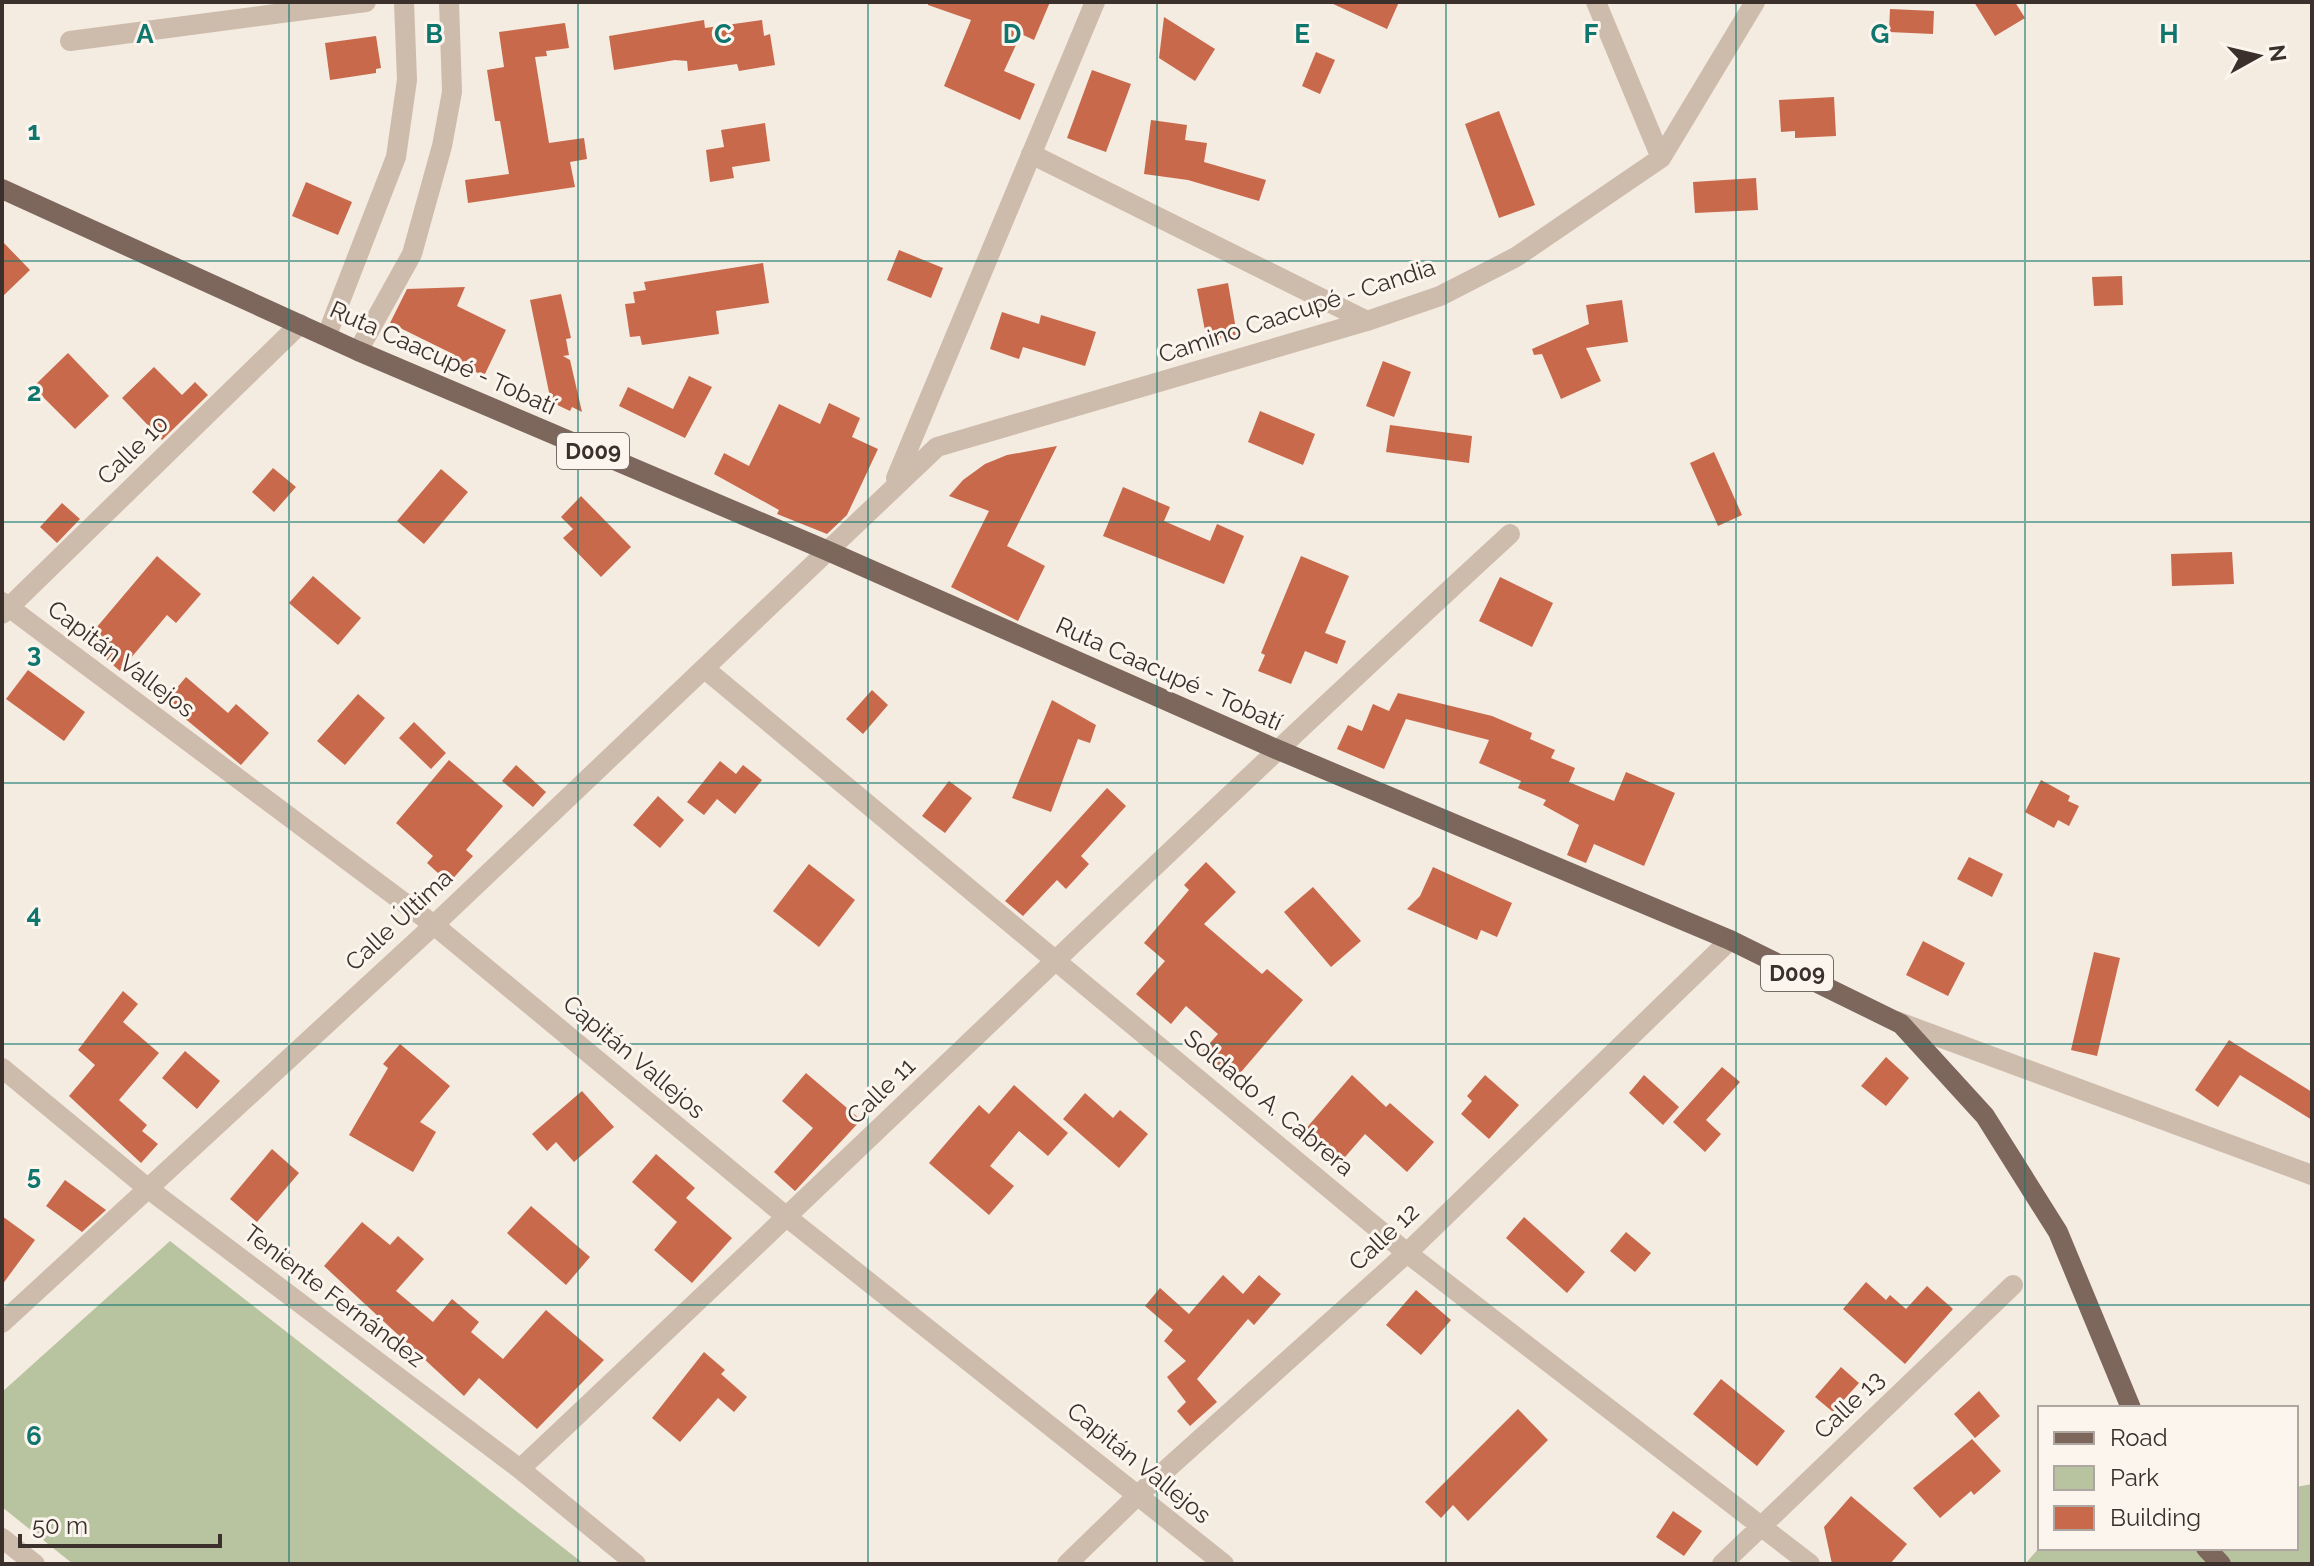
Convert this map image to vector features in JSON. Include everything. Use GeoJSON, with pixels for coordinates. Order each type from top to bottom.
{"type":"FeatureCollection","features":[{"type":"Feature","properties":{"kind":"main road","name":"Ruta Caacupé - Tobatí"},"geometry":{"type":"LineString","coordinates":[[2,189],[358,351],[828,551],[1276,749],[1730,940],[1901,1024],[1985,1116],[2058,1232],[2130,1406]]}},
{"type":"Feature","properties":{"kind":"street"},"geometry":{"type":"LineString","coordinates":[[70,41],[366,2]]}},
{"type":"Feature","properties":{"kind":"street"},"geometry":{"type":"LineString","coordinates":[[327,335],[396,157],[407,80],[404,2]]}},
{"type":"Feature","properties":{"kind":"street"},"geometry":{"type":"LineString","coordinates":[[358,351],[412,254],[446,133],[452,92],[449,2]]}},
{"type":"Feature","properties":{"kind":"street"},"geometry":{"type":"LineString","coordinates":[[891,491],[1095,2]]}},
{"type":"Feature","properties":{"kind":"street"},"geometry":{"type":"LineString","coordinates":[[1596,2],[1661,158]]}},
{"type":"Feature","properties":{"kind":"street","name":"Camino Caacupé - Candia"},"geometry":{"type":"LineString","coordinates":[[828,551],[937,447],[1367,321],[1440,296],[1516,257],[1661,158],[1755,2]]}},
{"type":"Feature","properties":{"kind":"street"},"geometry":{"type":"LineString","coordinates":[[1031,154],[1367,321]]}},
{"type":"Feature","properties":{"kind":"street","name":"Calle 10"},"geometry":{"type":"LineString","coordinates":[[4,608],[300,324]]}},
{"type":"Feature","properties":{"kind":"street","name":"Calle 11"},"geometry":{"type":"LineString","coordinates":[[520,1469],[788,1218],[1055,958],[1276,749],[1510,534]]}},
{"type":"Feature","properties":{"kind":"street","name":"Calle Última"},"geometry":{"type":"LineString","coordinates":[[2,1323],[146,1187],[434,925],[828,551]]}},
{"type":"Feature","properties":{"kind":"street","name":"Capitán Vallejos"},"geometry":{"type":"LineString","coordinates":[[4,608],[434,925],[788,1218],[1224,1564]]}},
{"type":"Feature","properties":{"kind":"street","name":"Soldado A. Cabrera"},"geometry":{"type":"LineString","coordinates":[[705,669],[1407,1253],[1810,1564]]}},
{"type":"Feature","properties":{"kind":"street","name":"Calle 12"},"geometry":{"type":"LineString","coordinates":[[1067,1564],[1138,1495],[1407,1253],[1730,940]]}},
{"type":"Feature","properties":{"kind":"street"},"geometry":{"type":"LineString","coordinates":[[1892,1019],[2312,1175]]}},
{"type":"Feature","properties":{"kind":"street","name":"Teniente Fernández"},"geometry":{"type":"LineString","coordinates":[[2,1068],[146,1187],[520,1469],[636,1564]]}},
{"type":"Feature","properties":{"kind":"street","name":"Calle 13"},"geometry":{"type":"LineString","coordinates":[[1722,1564],[2013,1285]]}},
{"type":"Feature","properties":{"kind":"street"},"geometry":{"type":"LineString","coordinates":[[2,1538],[35,1564]]}},
{"type":"Feature","properties":{"kind":"green space"},"geometry":{"type":"Polygon","coordinates":[[[170,1241],[584,1564],[73,1564],[2,1507],[2,1392],[170,1241]]]}},
{"type":"Feature","properties":{"kind":"green space"},"geometry":{"type":"Polygon","coordinates":[[[2312,1484],[2312,1564],[2025,1564],[2038,1549],[2298,1550],[2298,1487],[2312,1484]]]}},
{"type":"Feature","properties":{"kind":"building"},"geometry":{"type":"Polygon","coordinates":[[[928,2],[1050,2],[1034,40],[1021,34],[1004,71],[1035,84],[1020,120],[944,86],[971,20],[928,5],[928,2]]]}},
{"type":"Feature","properties":{"kind":"building"},"geometry":{"type":"Polygon","coordinates":[[[1329,2],[1399,2],[1387,29],[1329,2]]]}},
{"type":"Feature","properties":{"kind":"building"},"geometry":{"type":"Polygon","coordinates":[[[1974,2],[2015,2],[2025,18],[1995,36],[1974,2]]]}},
{"type":"Feature","properties":{"kind":"building"},"geometry":{"type":"Polygon","coordinates":[[[1890,9],[1934,11],[1933,34],[1889,32],[1890,9]]]}},
{"type":"Feature","properties":{"kind":"building"},"geometry":{"type":"Polygon","coordinates":[[[1164,17],[1215,49],[1195,81],[1159,58],[1164,17]]]}},
{"type":"Feature","properties":{"kind":"building"},"geometry":{"type":"Polygon","coordinates":[[[704,20],[705,28],[762,20],[764,36],[770,34],[775,65],[739,71],[737,64],[688,71],[687,61],[675,60],[614,70],[609,36],[704,20]]]}},
{"type":"Feature","properties":{"kind":"building"},"geometry":{"type":"Polygon","coordinates":[[[565,23],[569,48],[546,51],[547,56],[535,57],[549,143],[584,138],[587,159],[570,162],[575,187],[468,203],[465,180],[509,174],[500,121],[495,121],[487,70],[504,67],[499,32],[565,23]]]}},
{"type":"Feature","properties":{"kind":"building"},"geometry":{"type":"Polygon","coordinates":[[[376,36],[381,68],[376,69],[376,73],[330,80],[325,43],[376,36]]]}},
{"type":"Feature","properties":{"kind":"building"},"geometry":{"type":"Polygon","coordinates":[[[1316,52],[1335,60],[1320,94],[1302,86],[1316,52]]]}},
{"type":"Feature","properties":{"kind":"building"},"geometry":{"type":"Polygon","coordinates":[[[1092,70],[1131,84],[1106,152],[1067,138],[1092,70]]]}},
{"type":"Feature","properties":{"kind":"building"},"geometry":{"type":"Polygon","coordinates":[[[1834,97],[1836,136],[1795,138],[1795,131],[1781,132],[1779,100],[1834,97]]]}},
{"type":"Feature","properties":{"kind":"building"},"geometry":{"type":"Polygon","coordinates":[[[1499,111],[1535,205],[1499,218],[1465,124],[1499,111]]]}},
{"type":"Feature","properties":{"kind":"building"},"geometry":{"type":"Polygon","coordinates":[[[1151,120],[1187,125],[1185,140],[1207,143],[1204,162],[1266,180],[1259,201],[1188,180],[1144,174],[1151,120]]]}},
{"type":"Feature","properties":{"kind":"building"},"geometry":{"type":"Polygon","coordinates":[[[765,123],[770,161],[732,167],[734,178],[710,182],[706,150],[724,147],[721,130],[765,123]]]}},
{"type":"Feature","properties":{"kind":"building"},"geometry":{"type":"Polygon","coordinates":[[[1756,178],[1758,210],[1695,213],[1693,182],[1756,178]]]}},
{"type":"Feature","properties":{"kind":"building"},"geometry":{"type":"Polygon","coordinates":[[[306,182],[352,202],[338,235],[292,216],[306,182]]]}},
{"type":"Feature","properties":{"kind":"building"},"geometry":{"type":"Polygon","coordinates":[[[2,241],[30,270],[2,297],[2,241]]]}},
{"type":"Feature","properties":{"kind":"building"},"geometry":{"type":"Polygon","coordinates":[[[899,250],[943,268],[931,298],[887,280],[899,250]]]}},
{"type":"Feature","properties":{"kind":"building"},"geometry":{"type":"Polygon","coordinates":[[[763,263],[769,303],[716,311],[719,334],[642,345],[640,336],[630,337],[625,304],[635,303],[633,292],[646,290],[644,282],[763,263]]]}},
{"type":"Feature","properties":{"kind":"building"},"geometry":{"type":"Polygon","coordinates":[[[2122,276],[2123,305],[2094,306],[2092,277],[2122,276]]]}},
{"type":"Feature","properties":{"kind":"building"},"geometry":{"type":"Polygon","coordinates":[[[1228,283],[1237,335],[1207,341],[1197,289],[1228,283]]]}},
{"type":"Feature","properties":{"kind":"building"},"geometry":{"type":"Polygon","coordinates":[[[465,287],[457,306],[506,330],[484,376],[452,360],[455,355],[390,323],[407,289],[465,287]]]}},
{"type":"Feature","properties":{"kind":"building"},"geometry":{"type":"Polygon","coordinates":[[[561,294],[571,338],[566,339],[569,355],[563,356],[570,360],[582,412],[572,407],[570,411],[551,402],[530,300],[561,294]]]}},
{"type":"Feature","properties":{"kind":"building"},"geometry":{"type":"Polygon","coordinates":[[[1622,300],[1628,342],[1586,348],[1601,381],[1561,399],[1542,354],[1534,355],[1532,349],[1589,324],[1586,305],[1622,300]]]}},
{"type":"Feature","properties":{"kind":"building"},"geometry":{"type":"Polygon","coordinates":[[[1002,312],[1039,324],[1041,315],[1096,332],[1085,366],[1023,347],[1019,359],[990,349],[1002,312]]]}},
{"type":"Feature","properties":{"kind":"building"},"geometry":{"type":"Polygon","coordinates":[[[68,353],[109,396],[75,429],[33,387],[68,353]]]}},
{"type":"Feature","properties":{"kind":"building"},"geometry":{"type":"Polygon","coordinates":[[[1383,361],[1411,372],[1394,417],[1366,406],[1383,361]]]}},
{"type":"Feature","properties":{"kind":"building"},"geometry":{"type":"Polygon","coordinates":[[[154,367],[182,395],[195,382],[208,395],[162,440],[122,398],[154,367]]]}},
{"type":"Feature","properties":{"kind":"building"},"geometry":{"type":"Polygon","coordinates":[[[689,376],[712,387],[685,438],[619,406],[628,387],[673,409],[689,376]]]}},
{"type":"Feature","properties":{"kind":"building"},"geometry":{"type":"Polygon","coordinates":[[[829,403],[860,418],[852,437],[878,449],[847,515],[827,534],[777,514],[779,510],[714,474],[724,453],[749,466],[779,404],[820,424],[829,403]]]}},
{"type":"Feature","properties":{"kind":"building"},"geometry":{"type":"Polygon","coordinates":[[[1260,411],[1315,434],[1303,465],[1248,442],[1260,411]]]}},
{"type":"Feature","properties":{"kind":"building"},"geometry":{"type":"Polygon","coordinates":[[[1390,425],[1472,436],[1469,463],[1386,452],[1390,425]]]}},
{"type":"Feature","properties":{"kind":"building"},"geometry":{"type":"Polygon","coordinates":[[[1057,446],[1007,546],[1045,566],[1018,621],[951,587],[989,511],[949,496],[963,480],[985,464],[1007,455],[1057,446]]]}},
{"type":"Feature","properties":{"kind":"building"},"geometry":{"type":"Polygon","coordinates":[[[1714,452],[1742,515],[1718,526],[1690,463],[1714,452]]]}},
{"type":"Feature","properties":{"kind":"building"},"geometry":{"type":"Polygon","coordinates":[[[273,468],[296,487],[274,512],[252,492],[273,468]]]}},
{"type":"Feature","properties":{"kind":"building"},"geometry":{"type":"Polygon","coordinates":[[[441,469],[468,492],[424,544],[397,521],[441,469]]]}},
{"type":"Feature","properties":{"kind":"building"},"geometry":{"type":"Polygon","coordinates":[[[1123,487],[1170,507],[1164,521],[1210,541],[1217,524],[1244,536],[1224,584],[1103,536],[1123,487]]]}},
{"type":"Feature","properties":{"kind":"building"},"geometry":{"type":"Polygon","coordinates":[[[581,496],[631,547],[601,577],[563,538],[573,529],[561,517],[581,496]]]}},
{"type":"Feature","properties":{"kind":"building"},"geometry":{"type":"Polygon","coordinates":[[[62,503],[80,519],[57,543],[40,527],[62,503]]]}},
{"type":"Feature","properties":{"kind":"building"},"geometry":{"type":"Polygon","coordinates":[[[2232,552],[2234,584],[2172,586],[2171,554],[2232,552]]]}},
{"type":"Feature","properties":{"kind":"building"},"geometry":{"type":"Polygon","coordinates":[[[157,556],[201,594],[176,623],[167,615],[120,671],[85,641],[157,556]]]}},
{"type":"Feature","properties":{"kind":"building"},"geometry":{"type":"Polygon","coordinates":[[[1301,556],[1349,576],[1325,633],[1346,641],[1337,664],[1305,651],[1291,684],[1258,671],[1265,655],[1261,653],[1301,556]]]}},
{"type":"Feature","properties":{"kind":"building"},"geometry":{"type":"Polygon","coordinates":[[[313,576],[361,618],[338,645],[289,603],[313,576]]]}},
{"type":"Feature","properties":{"kind":"building"},"geometry":{"type":"Polygon","coordinates":[[[1500,577],[1553,603],[1532,647],[1479,621],[1500,577]]]}},
{"type":"Feature","properties":{"kind":"building"},"geometry":{"type":"Polygon","coordinates":[[[28,670],[85,712],[64,741],[6,699],[28,670]]]}},
{"type":"Feature","properties":{"kind":"building"},"geometry":{"type":"Polygon","coordinates":[[[186,677],[228,713],[236,704],[269,733],[241,765],[165,702],[186,677]]]}},
{"type":"Feature","properties":{"kind":"building"},"geometry":{"type":"Polygon","coordinates":[[[872,690],[888,705],[863,734],[846,719],[872,690]]]}},
{"type":"Feature","properties":{"kind":"building"},"geometry":{"type":"Polygon","coordinates":[[[1398,693],[1492,716],[1532,733],[1530,739],[1555,750],[1551,758],[1575,768],[1569,782],[1614,801],[1626,772],[1675,793],[1644,866],[1594,844],[1586,863],[1567,855],[1579,825],[1543,805],[1546,800],[1518,788],[1521,781],[1479,763],[1489,740],[1406,719],[1384,769],[1337,749],[1348,725],[1362,731],[1373,704],[1389,711],[1398,693]]]}},
{"type":"Feature","properties":{"kind":"building"},"geometry":{"type":"Polygon","coordinates":[[[358,694],[385,718],[345,765],[317,741],[358,694]]]}},
{"type":"Feature","properties":{"kind":"building"},"geometry":{"type":"Polygon","coordinates":[[[1052,700],[1096,725],[1090,743],[1078,739],[1051,812],[1012,798],[1052,700]]]}},
{"type":"Feature","properties":{"kind":"building"},"geometry":{"type":"Polygon","coordinates":[[[414,722],[446,753],[431,769],[399,738],[414,722]]]}},
{"type":"Feature","properties":{"kind":"building"},"geometry":{"type":"Polygon","coordinates":[[[449,760],[503,806],[466,850],[473,856],[449,883],[427,863],[433,856],[396,823],[449,760]]]}},
{"type":"Feature","properties":{"kind":"building"},"geometry":{"type":"Polygon","coordinates":[[[720,761],[736,774],[743,765],[762,780],[735,814],[717,799],[704,815],[687,802],[720,761]]]}},
{"type":"Feature","properties":{"kind":"building"},"geometry":{"type":"Polygon","coordinates":[[[516,765],[546,792],[533,807],[502,781],[516,765]]]}},
{"type":"Feature","properties":{"kind":"building"},"geometry":{"type":"Polygon","coordinates":[[[2041,780],[2070,796],[2068,801],[2079,806],[2069,826],[2058,820],[2054,828],[2025,812],[2041,780]]]}},
{"type":"Feature","properties":{"kind":"building"},"geometry":{"type":"Polygon","coordinates":[[[949,781],[972,798],[945,833],[922,816],[949,781]]]}},
{"type":"Feature","properties":{"kind":"building"},"geometry":{"type":"Polygon","coordinates":[[[1107,788],[1126,806],[1081,856],[1089,864],[1066,889],[1057,880],[1023,916],[1005,901],[1107,788]]]}},
{"type":"Feature","properties":{"kind":"building"},"geometry":{"type":"Polygon","coordinates":[[[658,796],[684,820],[660,848],[633,825],[658,796]]]}},
{"type":"Feature","properties":{"kind":"building"},"geometry":{"type":"Polygon","coordinates":[[[1969,857],[2003,874],[1992,897],[1957,879],[1969,857]]]}},
{"type":"Feature","properties":{"kind":"building"},"geometry":{"type":"Polygon","coordinates":[[[1206,862],[1236,892],[1204,924],[1262,974],[1267,969],[1303,1000],[1235,1079],[1202,1052],[1218,1034],[1186,1006],[1171,1024],[1136,994],[1165,961],[1144,943],[1189,890],[1184,885],[1206,862]]]}},
{"type":"Feature","properties":{"kind":"building"},"geometry":{"type":"Polygon","coordinates":[[[809,864],[855,900],[819,947],[773,911],[809,864]]]}},
{"type":"Feature","properties":{"kind":"building"},"geometry":{"type":"Polygon","coordinates":[[[1433,867],[1512,903],[1497,937],[1481,930],[1477,940],[1407,909],[1420,896],[1433,867]]]}},
{"type":"Feature","properties":{"kind":"building"},"geometry":{"type":"Polygon","coordinates":[[[1313,887],[1361,941],[1331,967],[1284,912],[1313,887]]]}},
{"type":"Feature","properties":{"kind":"building"},"geometry":{"type":"Polygon","coordinates":[[[1923,941],[1965,963],[1948,996],[1906,975],[1923,941]]]}},
{"type":"Feature","properties":{"kind":"building"},"geometry":{"type":"Polygon","coordinates":[[[2094,952],[2120,958],[2097,1056],[2071,1050],[2094,952]]]}},
{"type":"Feature","properties":{"kind":"building"},"geometry":{"type":"Polygon","coordinates":[[[123,991],[138,1004],[123,1022],[159,1053],[119,1100],[147,1125],[142,1131],[158,1144],[141,1163],[69,1096],[95,1065],[78,1050],[123,991]]]}},
{"type":"Feature","properties":{"kind":"building"},"geometry":{"type":"Polygon","coordinates":[[[2229,1040],[2312,1092],[2312,1120],[2240,1075],[2218,1107],[2195,1090],[2229,1040]]]}},
{"type":"Feature","properties":{"kind":"building"},"geometry":{"type":"Polygon","coordinates":[[[400,1044],[450,1086],[420,1122],[436,1132],[413,1172],[349,1135],[388,1068],[383,1064],[400,1044]]]}},
{"type":"Feature","properties":{"kind":"building"},"geometry":{"type":"Polygon","coordinates":[[[185,1051],[220,1081],[197,1109],[162,1078],[185,1051]]]}},
{"type":"Feature","properties":{"kind":"building"},"geometry":{"type":"Polygon","coordinates":[[[1886,1057],[1909,1078],[1886,1106],[1861,1086],[1886,1057]]]}},
{"type":"Feature","properties":{"kind":"building"},"geometry":{"type":"Polygon","coordinates":[[[1722,1067],[1740,1082],[1706,1120],[1721,1134],[1705,1152],[1673,1122],[1722,1067]]]}},
{"type":"Feature","properties":{"kind":"building"},"geometry":{"type":"Polygon","coordinates":[[[806,1073],[861,1120],[795,1191],[774,1172],[813,1128],[782,1101],[806,1073]]]}},
{"type":"Feature","properties":{"kind":"building"},"geometry":{"type":"Polygon","coordinates":[[[1352,1075],[1386,1107],[1390,1103],[1434,1142],[1407,1172],[1365,1134],[1339,1164],[1303,1132],[1352,1075]]]}},
{"type":"Feature","properties":{"kind":"building"},"geometry":{"type":"Polygon","coordinates":[[[1485,1075],[1519,1105],[1489,1139],[1461,1114],[1472,1101],[1467,1096],[1485,1075]]]}},
{"type":"Feature","properties":{"kind":"building"},"geometry":{"type":"Polygon","coordinates":[[[1644,1075],[1679,1107],[1663,1125],[1629,1093],[1644,1075]]]}},
{"type":"Feature","properties":{"kind":"building"},"geometry":{"type":"Polygon","coordinates":[[[1014,1085],[1068,1133],[1048,1156],[1019,1131],[990,1166],[1014,1186],[989,1215],[929,1163],[979,1105],[989,1114],[1014,1085]]]}},
{"type":"Feature","properties":{"kind":"building"},"geometry":{"type":"Polygon","coordinates":[[[582,1091],[614,1127],[574,1162],[556,1142],[547,1151],[532,1134],[582,1091]]]}},
{"type":"Feature","properties":{"kind":"building"},"geometry":{"type":"Polygon","coordinates":[[[1085,1093],[1113,1118],[1120,1110],[1148,1134],[1119,1168],[1063,1119],[1085,1093]]]}},
{"type":"Feature","properties":{"kind":"building"},"geometry":{"type":"Polygon","coordinates":[[[272,1149],[299,1173],[257,1222],[230,1199],[272,1149]]]}},
{"type":"Feature","properties":{"kind":"building"},"geometry":{"type":"Polygon","coordinates":[[[656,1154],[695,1188],[686,1198],[732,1238],[692,1283],[654,1250],[677,1222],[632,1182],[656,1154]]]}},
{"type":"Feature","properties":{"kind":"building"},"geometry":{"type":"Polygon","coordinates":[[[65,1180],[106,1210],[82,1232],[46,1206],[65,1180]]]}},
{"type":"Feature","properties":{"kind":"building"},"geometry":{"type":"Polygon","coordinates":[[[531,1206],[590,1257],[566,1285],[507,1233],[531,1206]]]}},
{"type":"Feature","properties":{"kind":"building"},"geometry":{"type":"Polygon","coordinates":[[[2,1216],[35,1240],[2,1285],[2,1216]]]}},
{"type":"Feature","properties":{"kind":"building"},"geometry":{"type":"Polygon","coordinates":[[[1524,1217],[1585,1272],[1567,1293],[1506,1238],[1524,1217]]]}},
{"type":"Feature","properties":{"kind":"building"},"geometry":{"type":"Polygon","coordinates":[[[362,1222],[390,1245],[398,1236],[424,1259],[396,1291],[433,1322],[452,1299],[479,1322],[471,1332],[503,1359],[546,1310],[604,1360],[537,1429],[479,1378],[464,1396],[324,1266],[362,1222]]]}},
{"type":"Feature","properties":{"kind":"building"},"geometry":{"type":"Polygon","coordinates":[[[1626,1232],[1651,1253],[1635,1272],[1610,1251],[1626,1232]]]}},
{"type":"Feature","properties":{"kind":"building"},"geometry":{"type":"Polygon","coordinates":[[[1223,1275],[1243,1294],[1259,1275],[1281,1294],[1254,1325],[1248,1319],[1197,1379],[1217,1402],[1190,1426],[1177,1411],[1186,1402],[1167,1377],[1186,1361],[1164,1341],[1173,1330],[1145,1306],[1160,1288],[1189,1314],[1223,1275]]]}},
{"type":"Feature","properties":{"kind":"building"},"geometry":{"type":"Polygon","coordinates":[[[1866,1282],[1886,1300],[1890,1295],[1906,1309],[1927,1286],[1953,1309],[1905,1364],[1843,1309],[1866,1282]]]}},
{"type":"Feature","properties":{"kind":"building"},"geometry":{"type":"Polygon","coordinates":[[[1416,1290],[1451,1320],[1421,1355],[1386,1325],[1416,1290]]]}},
{"type":"Feature","properties":{"kind":"building"},"geometry":{"type":"Polygon","coordinates":[[[704,1352],[725,1370],[721,1374],[747,1397],[734,1412],[718,1398],[680,1442],[652,1418],[704,1352]]]}},
{"type":"Feature","properties":{"kind":"building"},"geometry":{"type":"Polygon","coordinates":[[[1841,1367],[1859,1383],[1833,1412],[1815,1397],[1841,1367]]]}},
{"type":"Feature","properties":{"kind":"building"},"geometry":{"type":"Polygon","coordinates":[[[1721,1379],[1785,1431],[1757,1466],[1693,1414],[1721,1379]]]}},
{"type":"Feature","properties":{"kind":"building"},"geometry":{"type":"Polygon","coordinates":[[[1979,1391],[2000,1416],[1975,1438],[1954,1414],[1979,1391]]]}},
{"type":"Feature","properties":{"kind":"building"},"geometry":{"type":"Polygon","coordinates":[[[1518,1409],[1548,1440],[1468,1521],[1453,1505],[1441,1518],[1425,1502],[1518,1409]]]}},
{"type":"Feature","properties":{"kind":"building"},"geometry":{"type":"Polygon","coordinates":[[[1972,1439],[2001,1471],[1974,1495],[1971,1491],[1940,1518],[1913,1488],[1972,1439]]]}},
{"type":"Feature","properties":{"kind":"building"},"geometry":{"type":"Polygon","coordinates":[[[1851,1496],[1907,1544],[1890,1564],[1832,1564],[1824,1527],[1851,1496]]]}},
{"type":"Feature","properties":{"kind":"building"},"geometry":{"type":"Polygon","coordinates":[[[1673,1511],[1702,1531],[1684,1556],[1656,1537],[1673,1511]]]}}]}
